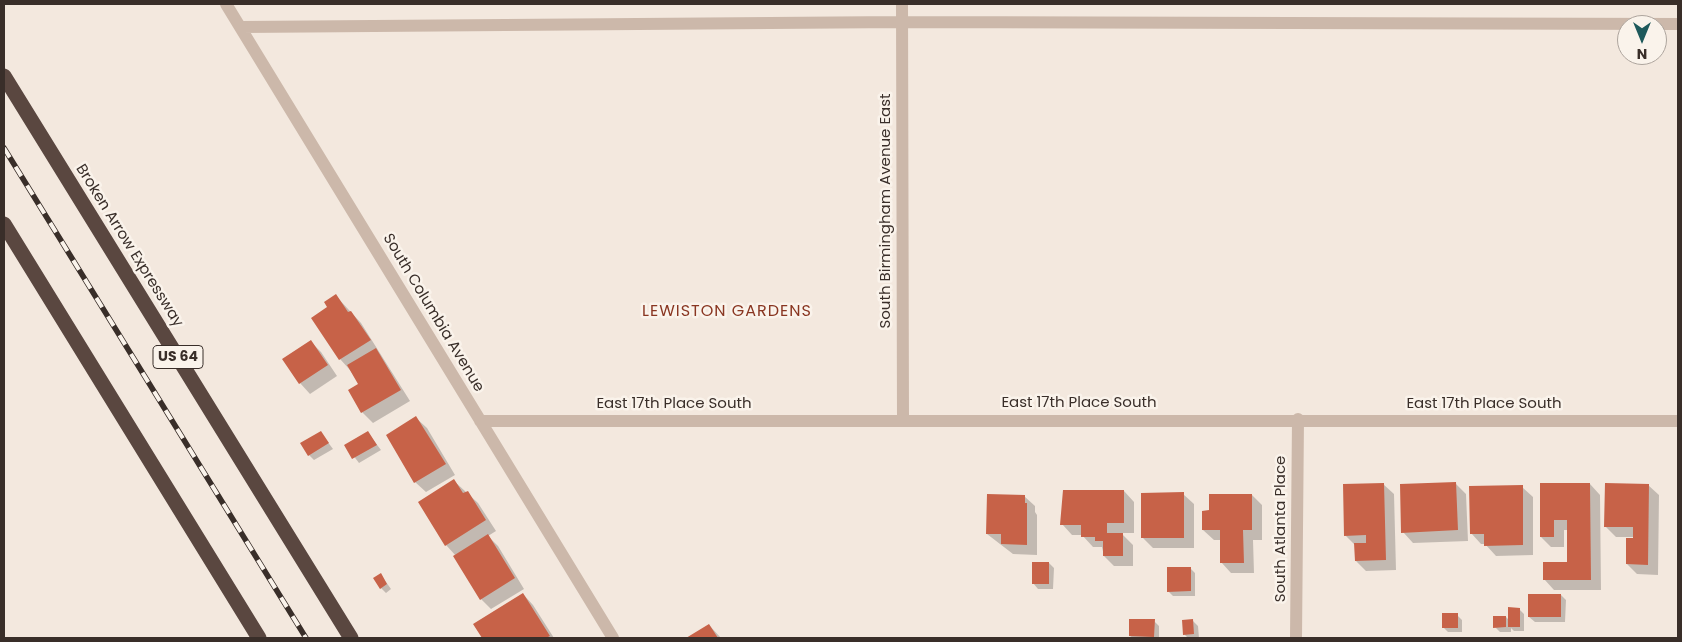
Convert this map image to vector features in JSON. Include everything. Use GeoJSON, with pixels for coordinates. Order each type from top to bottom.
{"type":"FeatureCollection","features":[{"type":"Feature","properties":{"kind":"highway","name":"Broken Arrow Expressway"},"geometry":{"type":"LineString","coordinates":[[4,76],[351,638]]}},
{"type":"Feature","properties":{"kind":"highway"},"geometry":{"type":"LineString","coordinates":[[4,224],[259,638]]}},
{"type":"Feature","properties":{"kind":"street","name":"South Columbia Avenue"},"geometry":{"type":"LineString","coordinates":[[226,4],[613,638]]}},
{"type":"Feature","properties":{"kind":"street","name":"South Birmingham Avenue East"},"geometry":{"type":"LineString","coordinates":[[902,4],[903,419]]}},
{"type":"Feature","properties":{"kind":"street"},"geometry":{"type":"LineString","coordinates":[[240,27],[902,22],[1678,24]]}},
{"type":"Feature","properties":{"kind":"street","name":"East 17th Place South"},"geometry":{"type":"LineString","coordinates":[[480,421],[903,419],[1678,421]]}},
{"type":"Feature","properties":{"kind":"street","name":"South Atlanta Place"},"geometry":{"type":"LineString","coordinates":[[1296,638],[1298,419]]}},
{"type":"Feature","properties":{"kind":"building"},"geometry":{"type":"Polygon","coordinates":[[[336,294],[348,312],[351,311],[371,340],[339,360],[311,318],[327,307],[324,302],[336,294]]]}},
{"type":"Feature","properties":{"kind":"building"},"geometry":{"type":"Polygon","coordinates":[[[311,340],[328,365],[299,384],[282,359],[311,340]]]}},
{"type":"Feature","properties":{"kind":"building"},"geometry":{"type":"Polygon","coordinates":[[[376,348],[401,390],[361,413],[348,390],[358,384],[347,365],[376,348]]]}},
{"type":"Feature","properties":{"kind":"building"},"geometry":{"type":"Polygon","coordinates":[[[416,416],[446,464],[414,483],[386,435],[416,416]]]}},
{"type":"Feature","properties":{"kind":"building"},"geometry":{"type":"Polygon","coordinates":[[[321,431],[329,443],[308,456],[300,443],[321,431]]]}},
{"type":"Feature","properties":{"kind":"building"},"geometry":{"type":"Polygon","coordinates":[[[368,431],[377,445],[352,459],[344,445],[368,431]]]}},
{"type":"Feature","properties":{"kind":"building"},"geometry":{"type":"Polygon","coordinates":[[[454,479],[463,493],[468,491],[486,520],[445,546],[418,502],[454,479]]]}},
{"type":"Feature","properties":{"kind":"building"},"geometry":{"type":"Polygon","coordinates":[[[1456,482],[1458,530],[1401,533],[1400,484],[1456,482]]]}},
{"type":"Feature","properties":{"kind":"building"},"geometry":{"type":"Polygon","coordinates":[[[1384,483],[1386,560],[1355,561],[1354,543],[1366,543],[1366,535],[1344,536],[1343,484],[1384,483]]]}},
{"type":"Feature","properties":{"kind":"building"},"geometry":{"type":"Polygon","coordinates":[[[1540,483],[1590,483],[1591,580],[1543,580],[1543,562],[1567,562],[1567,520],[1554,520],[1554,537],[1540,537],[1540,483]]]}},
{"type":"Feature","properties":{"kind":"building"},"geometry":{"type":"Polygon","coordinates":[[[1605,483],[1649,484],[1648,565],[1626,564],[1626,538],[1633,538],[1633,527],[1604,527],[1605,483]]]}},
{"type":"Feature","properties":{"kind":"building"},"geometry":{"type":"Polygon","coordinates":[[[1523,485],[1523,545],[1484,546],[1484,534],[1470,534],[1469,486],[1523,485]]]}},
{"type":"Feature","properties":{"kind":"building"},"geometry":{"type":"Polygon","coordinates":[[[1063,490],[1124,490],[1124,523],[1107,523],[1107,533],[1123,533],[1123,556],[1103,556],[1103,541],[1095,541],[1095,537],[1081,537],[1081,525],[1060,525],[1063,490]]]}},
{"type":"Feature","properties":{"kind":"building"},"geometry":{"type":"Polygon","coordinates":[[[1184,492],[1184,538],[1141,538],[1141,493],[1184,492]]]}},
{"type":"Feature","properties":{"kind":"building"},"geometry":{"type":"Polygon","coordinates":[[[987,494],[1025,495],[1025,503],[1027,503],[1027,545],[1001,544],[1001,534],[986,534],[987,494]]]}},
{"type":"Feature","properties":{"kind":"building"},"geometry":{"type":"Polygon","coordinates":[[[1209,494],[1252,494],[1252,530],[1243,530],[1244,563],[1220,563],[1220,530],[1202,530],[1202,511],[1209,510],[1209,494]]]}},
{"type":"Feature","properties":{"kind":"building"},"geometry":{"type":"Polygon","coordinates":[[[488,534],[515,578],[480,600],[453,556],[488,534]]]}},
{"type":"Feature","properties":{"kind":"building"},"geometry":{"type":"Polygon","coordinates":[[[1032,562],[1049,562],[1049,584],[1032,584],[1032,562]]]}},
{"type":"Feature","properties":{"kind":"building"},"geometry":{"type":"Polygon","coordinates":[[[1167,567],[1191,567],[1191,591],[1167,592],[1167,567]]]}},
{"type":"Feature","properties":{"kind":"building"},"geometry":{"type":"Polygon","coordinates":[[[381,573],[387,584],[380,589],[373,578],[381,573]]]}},
{"type":"Feature","properties":{"kind":"building"},"geometry":{"type":"Polygon","coordinates":[[[523,593],[550,636],[546,638],[482,638],[473,624],[523,593]]]}},
{"type":"Feature","properties":{"kind":"building"},"geometry":{"type":"Polygon","coordinates":[[[1528,594],[1561,594],[1561,617],[1528,617],[1528,594]]]}},
{"type":"Feature","properties":{"kind":"building"},"geometry":{"type":"Polygon","coordinates":[[[1508,607],[1520,608],[1520,627],[1508,627],[1508,607]]]}},
{"type":"Feature","properties":{"kind":"building"},"geometry":{"type":"Polygon","coordinates":[[[1442,613],[1458,613],[1458,628],[1442,628],[1442,613]]]}},
{"type":"Feature","properties":{"kind":"building"},"geometry":{"type":"Polygon","coordinates":[[[1493,616],[1506,616],[1506,627],[1493,628],[1493,616]]]}},
{"type":"Feature","properties":{"kind":"building"},"geometry":{"type":"Polygon","coordinates":[[[1129,619],[1155,619],[1154,637],[1129,636],[1129,619]]]}},
{"type":"Feature","properties":{"kind":"building"},"geometry":{"type":"Polygon","coordinates":[[[1193,619],[1194,634],[1183,635],[1182,620],[1193,619]]]}},
{"type":"Feature","properties":{"kind":"building"},"geometry":{"type":"Polygon","coordinates":[[[709,624],[718,638],[686,638],[709,624]]]}},
{"type":"Feature","properties":{"kind":"railway"},"geometry":{"type":"LineString","coordinates":[[4,148],[306,638]]}},
{"type":"Feature","properties":{"kind":"district","name":"LEWISTON GARDENS"},"geometry":{"type":"Point","coordinates":[727,312]}}]}
